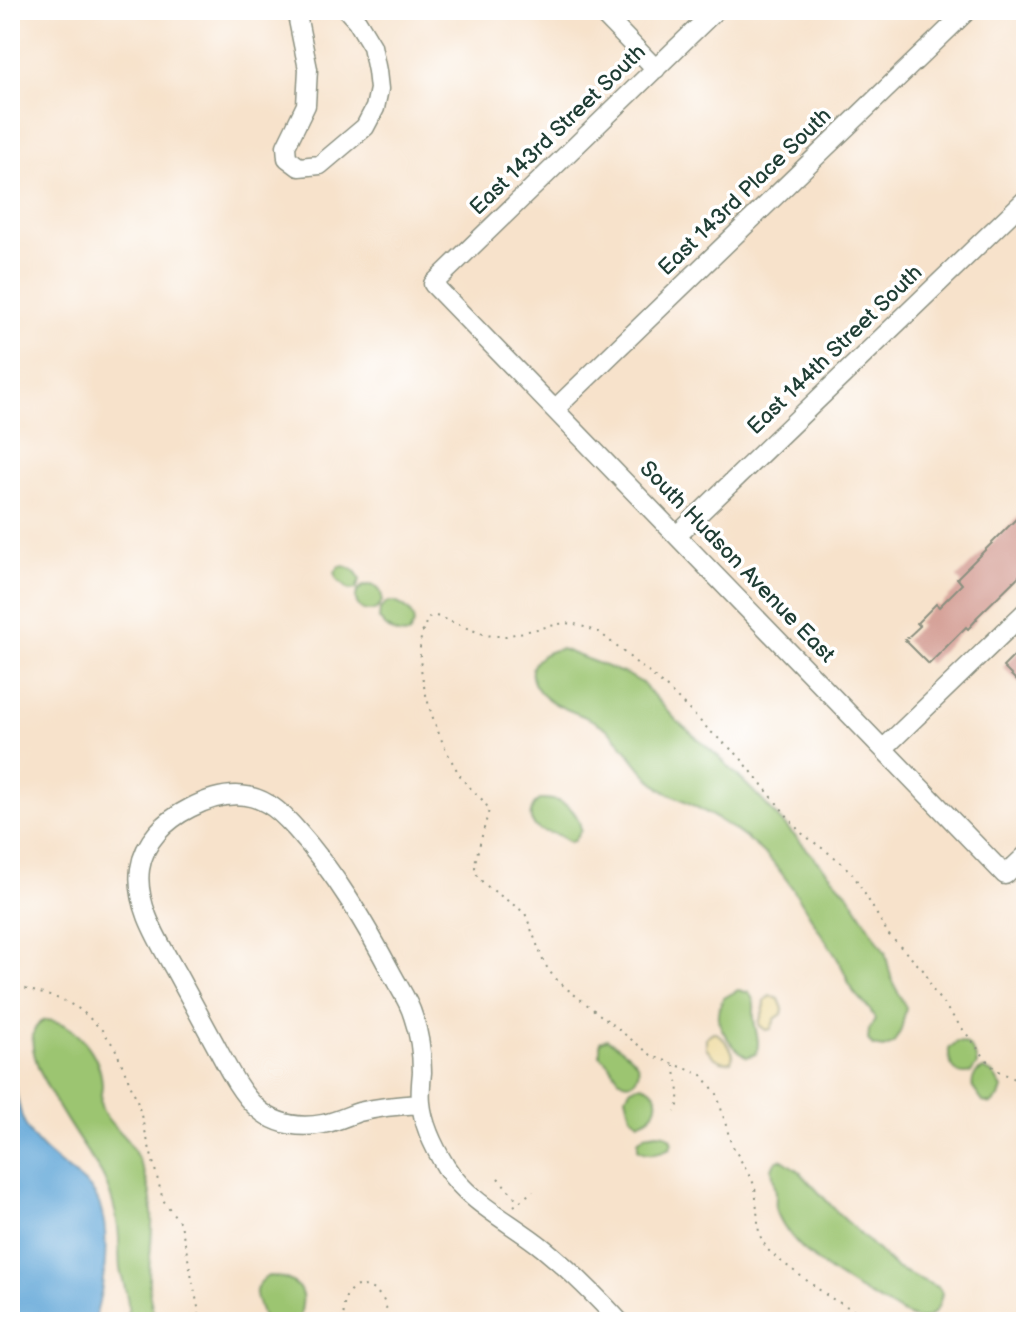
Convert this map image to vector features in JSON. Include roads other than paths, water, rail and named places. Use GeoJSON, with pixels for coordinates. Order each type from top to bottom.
{"type":"FeatureCollection","features":[{"type":"Feature","properties":{"kind":"street"},"geometry":{"type":"LineString","coordinates":[[296,10],[308,69],[306,105],[286,146],[287,158],[299,167],[320,165],[365,127],[375,108],[379,89],[372,46],[347,10]]}},
{"type":"Feature","properties":{"kind":"street"},"geometry":{"type":"LineString","coordinates":[[599,10],[656,69]]}},
{"type":"Feature","properties":{"kind":"street","name":"East 143rd Street South"},"geometry":{"type":"LineString","coordinates":[[433,284],[716,10]]}},
{"type":"Feature","properties":{"kind":"street","name":"East 143rd Place South"},"geometry":{"type":"LineString","coordinates":[[555,409],[968,10]]}},
{"type":"Feature","properties":{"kind":"street","name":"East 144th Street South"},"geometry":{"type":"LineString","coordinates":[[677,535],[1026,199]]}},
{"type":"Feature","properties":{"kind":"street","name":"South Hudson Avenue East"},"geometry":{"type":"LineString","coordinates":[[433,284],[1005,875],[1026,855]]}},
{"type":"Feature","properties":{"kind":"street"},"geometry":{"type":"LineString","coordinates":[[883,749],[1026,611]]}},
{"type":"Feature","properties":{"kind":"street"},"geometry":{"type":"LineString","coordinates":[[421,1104],[377,1108],[325,1124],[295,1125],[262,1114],[242,1093],[158,939],[141,895],[140,865],[146,850],[163,826],[204,801],[233,794],[266,802],[289,821],[319,856],[354,909],[413,1015],[422,1069],[421,1104],[430,1134],[447,1169],[470,1194],[563,1265],[620,1322]]}},
{"type":"Feature","properties":{"kind":"water"},"geometry":{"type":"Polygon","coordinates":[[[10,1073],[24,1121],[32,1136],[87,1185],[102,1213],[106,1251],[94,1322],[10,1322],[10,1073]]]}}]}
